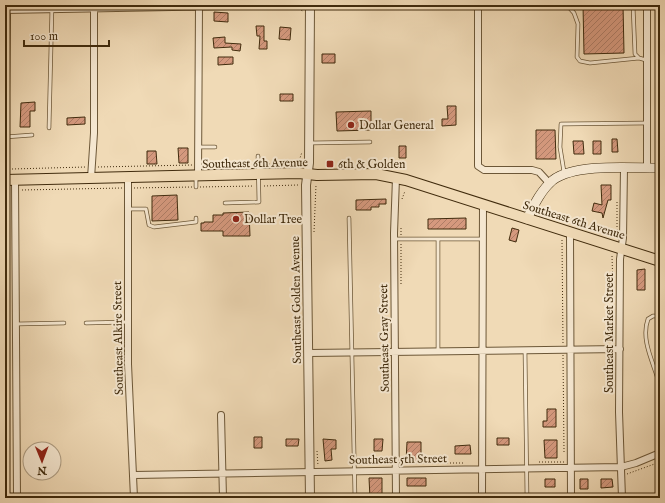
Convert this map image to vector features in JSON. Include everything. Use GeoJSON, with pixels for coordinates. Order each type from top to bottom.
{"type":"FeatureCollection","features":[{"type":"Feature","properties":{"kind":"main road"},"geometry":{"type":"LineString","coordinates":[[527,219],[537,200],[550,184],[565,174],[583,169],[660,168]]}},
{"type":"Feature","properties":{"kind":"main road","name":"Southeast 6th Avenue"},"geometry":{"type":"LineString","coordinates":[[8,180],[197,176],[258,170],[308,174],[376,174],[396,178],[660,261]]}},
{"type":"Feature","properties":{"kind":"street"},"geometry":{"type":"LineString","coordinates":[[17,498],[15,190],[8,180],[5,169],[6,8],[278,5]]}},
{"type":"Feature","properties":{"kind":"street","name":"Southeast Golden Avenue"},"geometry":{"type":"LineString","coordinates":[[310,5],[310,143],[306,185],[310,498]]}},
{"type":"Feature","properties":{"kind":"street"},"geometry":{"type":"LineString","coordinates":[[478,5],[478,166],[484,170],[536,171],[544,176],[550,184]]}},
{"type":"Feature","properties":{"kind":"street"},"geometry":{"type":"LineString","coordinates":[[647,5],[646,123],[648,168]]}},
{"type":"Feature","properties":{"kind":"street"},"geometry":{"type":"LineString","coordinates":[[197,176],[199,6]]}},
{"type":"Feature","properties":{"kind":"street"},"geometry":{"type":"LineString","coordinates":[[91,178],[90,167],[94,133],[94,7]]}},
{"type":"Feature","properties":{"kind":"street","name":"Southeast Market Street"},"geometry":{"type":"LineString","coordinates":[[622,498],[620,349],[624,168]]}},
{"type":"Feature","properties":{"kind":"street","name":"Southeast Alkire Street"},"geometry":{"type":"LineString","coordinates":[[128,178],[128,364],[134,498]]}},
{"type":"Feature","properties":{"kind":"street","name":"Southeast Gray Street"},"geometry":{"type":"LineString","coordinates":[[396,178],[396,498]]}},
{"type":"Feature","properties":{"kind":"street"},"geometry":{"type":"LineString","coordinates":[[482,498],[483,205]]}},
{"type":"Feature","properties":{"kind":"street"},"geometry":{"type":"LineString","coordinates":[[570,232],[570,349],[566,466],[571,498]]}},
{"type":"Feature","properties":{"kind":"street"},"geometry":{"type":"LineString","coordinates":[[308,353],[620,349]]}},
{"type":"Feature","properties":{"kind":"street"},"geometry":{"type":"LineString","coordinates":[[222,415],[223,498]]}},
{"type":"Feature","properties":{"kind":"street","name":"Southeast 5th Street"},"geometry":{"type":"LineString","coordinates":[[134,475],[482,469],[566,466],[621,467],[636,463],[660,453]]}},
{"type":"Feature","properties":{"kind":"lane"},"geometry":{"type":"LineString","coordinates":[[567,5],[576,18],[578,57],[580,61],[590,63],[639,58],[646,60]]}},
{"type":"Feature","properties":{"kind":"lane"},"geometry":{"type":"LineString","coordinates":[[633,5],[635,54],[639,58]]}},
{"type":"Feature","properties":{"kind":"lane"},"geometry":{"type":"LineString","coordinates":[[49,128],[52,7]]}},
{"type":"Feature","properties":{"kind":"lane"},"geometry":{"type":"LineString","coordinates":[[565,174],[560,148],[561,124],[646,123]]}},
{"type":"Feature","properties":{"kind":"lane"},"geometry":{"type":"LineString","coordinates":[[5,138],[32,135]]}},
{"type":"Feature","properties":{"kind":"lane"},"geometry":{"type":"LineString","coordinates":[[310,143],[370,142]]}},
{"type":"Feature","properties":{"kind":"lane"},"geometry":{"type":"LineString","coordinates":[[198,147],[215,147]]}},
{"type":"Feature","properties":{"kind":"lane"},"geometry":{"type":"LineString","coordinates":[[225,203],[258,202],[258,156]]}},
{"type":"Feature","properties":{"kind":"lane"},"geometry":{"type":"LineString","coordinates":[[196,187],[197,176]]}},
{"type":"Feature","properties":{"kind":"lane"},"geometry":{"type":"LineString","coordinates":[[128,209],[146,209],[149,225],[154,227],[196,222],[196,218]]}},
{"type":"Feature","properties":{"kind":"lane"},"geometry":{"type":"LineString","coordinates":[[349,218],[355,498]]}},
{"type":"Feature","properties":{"kind":"lane"},"geometry":{"type":"LineString","coordinates":[[397,239],[482,239]]}},
{"type":"Feature","properties":{"kind":"lane"},"geometry":{"type":"LineString","coordinates":[[438,239],[438,351]]}},
{"type":"Feature","properties":{"kind":"lane"},"geometry":{"type":"LineString","coordinates":[[660,316],[653,316],[648,319],[646,335],[660,386]]}},
{"type":"Feature","properties":{"kind":"lane"},"geometry":{"type":"LineString","coordinates":[[86,323],[128,322]]}},
{"type":"Feature","properties":{"kind":"lane"},"geometry":{"type":"LineString","coordinates":[[16,324],[64,323]]}},
{"type":"Feature","properties":{"kind":"lane"},"geometry":{"type":"LineString","coordinates":[[526,350],[527,498]]}},
{"type":"Feature","properties":{"kind":"path"},"geometry":{"type":"LineString","coordinates":[[5,169],[198,165],[258,170],[298,164]]}},
{"type":"Feature","properties":{"kind":"path"},"geometry":{"type":"LineString","coordinates":[[15,190],[299,185]]}},
{"type":"Feature","properties":{"kind":"path"},"geometry":{"type":"LineString","coordinates":[[400,203],[405,190]]}},
{"type":"Feature","properties":{"kind":"path"},"geometry":{"type":"LineString","coordinates":[[617,201],[617,237]]}},
{"type":"Feature","properties":{"kind":"path"},"geometry":{"type":"LineString","coordinates":[[400,225],[397,239],[401,288]]}},
{"type":"Feature","properties":{"kind":"path"},"geometry":{"type":"LineString","coordinates":[[562,240],[563,446],[565,456]]}},
{"type":"Feature","properties":{"kind":"path"},"geometry":{"type":"LineString","coordinates":[[400,463],[468,463]]}},
{"type":"Feature","properties":{"kind":"building"},"geometry":{"type":"Polygon","coordinates":[[[583,5],[623,5],[624,53],[584,54],[583,5]]]}},
{"type":"Feature","properties":{"kind":"building"},"geometry":{"type":"Polygon","coordinates":[[[214,12],[228,13],[228,22],[214,21],[214,12]]]}},
{"type":"Feature","properties":{"kind":"building"},"geometry":{"type":"Polygon","coordinates":[[[256,26],[264,26],[264,41],[267,41],[267,49],[259,49],[260,36],[257,36],[256,26]]]}},
{"type":"Feature","properties":{"kind":"building"},"geometry":{"type":"Polygon","coordinates":[[[280,27],[291,28],[290,40],[279,39],[280,27]]]}},
{"type":"Feature","properties":{"kind":"building"},"geometry":{"type":"Polygon","coordinates":[[[225,37],[225,43],[241,44],[240,51],[232,50],[232,47],[214,48],[213,38],[225,37]]]}},
{"type":"Feature","properties":{"kind":"building"},"geometry":{"type":"Polygon","coordinates":[[[322,54],[335,54],[335,63],[322,63],[322,54]]]}},
{"type":"Feature","properties":{"kind":"building"},"geometry":{"type":"Polygon","coordinates":[[[218,57],[233,57],[233,64],[218,65],[218,57]]]}},
{"type":"Feature","properties":{"kind":"building"},"geometry":{"type":"Polygon","coordinates":[[[280,94],[293,94],[293,101],[280,101],[280,94]]]}},
{"type":"Feature","properties":{"kind":"building"},"geometry":{"type":"Polygon","coordinates":[[[35,102],[35,111],[30,111],[30,127],[20,127],[21,103],[35,102]]]}},
{"type":"Feature","properties":{"kind":"building"},"geometry":{"type":"Polygon","coordinates":[[[447,106],[456,106],[456,125],[442,126],[442,119],[448,119],[447,106]]]}},
{"type":"Feature","properties":{"kind":"building"},"geometry":{"type":"Polygon","coordinates":[[[371,111],[371,130],[337,131],[336,112],[371,111]]]}},
{"type":"Feature","properties":{"kind":"building"},"geometry":{"type":"Polygon","coordinates":[[[85,117],[85,124],[67,125],[67,118],[85,117]]]}},
{"type":"Feature","properties":{"kind":"building"},"geometry":{"type":"Polygon","coordinates":[[[536,130],[555,130],[556,159],[536,159],[536,130]]]}},
{"type":"Feature","properties":{"kind":"building"},"geometry":{"type":"Polygon","coordinates":[[[612,139],[617,139],[618,152],[612,152],[612,139]]]}},
{"type":"Feature","properties":{"kind":"building"},"geometry":{"type":"Polygon","coordinates":[[[573,141],[583,141],[584,154],[574,154],[573,141]]]}},
{"type":"Feature","properties":{"kind":"building"},"geometry":{"type":"Polygon","coordinates":[[[593,141],[601,141],[601,154],[593,154],[593,141]]]}},
{"type":"Feature","properties":{"kind":"building"},"geometry":{"type":"Polygon","coordinates":[[[399,146],[406,146],[406,158],[399,158],[399,146]]]}},
{"type":"Feature","properties":{"kind":"building"},"geometry":{"type":"Polygon","coordinates":[[[178,148],[188,148],[188,163],[179,163],[178,148]]]}},
{"type":"Feature","properties":{"kind":"building"},"geometry":{"type":"Polygon","coordinates":[[[147,151],[156,151],[157,164],[147,164],[147,151]]]}},
{"type":"Feature","properties":{"kind":"building"},"geometry":{"type":"Polygon","coordinates":[[[601,185],[611,185],[611,200],[608,200],[603,218],[602,213],[592,211],[594,203],[602,205],[601,185]]]}},
{"type":"Feature","properties":{"kind":"building"},"geometry":{"type":"Polygon","coordinates":[[[177,195],[178,220],[152,221],[152,196],[177,195]]]}},
{"type":"Feature","properties":{"kind":"building"},"geometry":{"type":"Polygon","coordinates":[[[386,199],[386,204],[379,204],[379,207],[371,207],[371,210],[356,210],[356,200],[386,199]]]}},
{"type":"Feature","properties":{"kind":"building"},"geometry":{"type":"Polygon","coordinates":[[[249,212],[250,236],[223,236],[223,231],[201,231],[201,223],[213,222],[213,215],[249,212]]]}},
{"type":"Feature","properties":{"kind":"building"},"geometry":{"type":"Polygon","coordinates":[[[466,218],[466,229],[428,229],[428,219],[466,218]]]}},
{"type":"Feature","properties":{"kind":"building"},"geometry":{"type":"Polygon","coordinates":[[[512,228],[519,230],[516,242],[509,240],[512,228]]]}},
{"type":"Feature","properties":{"kind":"building"},"geometry":{"type":"Polygon","coordinates":[[[645,269],[645,290],[637,290],[637,270],[645,269]]]}},
{"type":"Feature","properties":{"kind":"building"},"geometry":{"type":"Polygon","coordinates":[[[547,409],[556,409],[556,427],[543,427],[543,421],[547,421],[547,409]]]}},
{"type":"Feature","properties":{"kind":"building"},"geometry":{"type":"Polygon","coordinates":[[[254,437],[262,437],[262,448],[254,448],[254,437]]]}},
{"type":"Feature","properties":{"kind":"building"},"geometry":{"type":"Polygon","coordinates":[[[497,438],[509,438],[509,445],[497,445],[497,438]]]}},
{"type":"Feature","properties":{"kind":"building"},"geometry":{"type":"Polygon","coordinates":[[[286,439],[299,439],[298,446],[286,446],[286,439]]]}},
{"type":"Feature","properties":{"kind":"building"},"geometry":{"type":"Polygon","coordinates":[[[323,439],[336,440],[336,449],[331,449],[332,460],[325,461],[323,439]]]}},
{"type":"Feature","properties":{"kind":"building"},"geometry":{"type":"Polygon","coordinates":[[[374,439],[383,439],[382,451],[374,451],[374,439]]]}},
{"type":"Feature","properties":{"kind":"building"},"geometry":{"type":"Polygon","coordinates":[[[544,440],[557,440],[557,458],[545,458],[544,440]]]}},
{"type":"Feature","properties":{"kind":"building"},"geometry":{"type":"Polygon","coordinates":[[[407,442],[421,442],[421,463],[406,462],[407,442]]]}},
{"type":"Feature","properties":{"kind":"building"},"geometry":{"type":"Polygon","coordinates":[[[470,445],[471,454],[455,454],[455,446],[470,445]]]}},
{"type":"Feature","properties":{"kind":"building"},"geometry":{"type":"Polygon","coordinates":[[[369,478],[382,478],[382,498],[370,498],[369,478]]]}},
{"type":"Feature","properties":{"kind":"building"},"geometry":{"type":"Polygon","coordinates":[[[407,478],[426,478],[426,486],[407,486],[407,478]]]}},
{"type":"Feature","properties":{"kind":"building"},"geometry":{"type":"Polygon","coordinates":[[[545,479],[555,479],[555,487],[545,487],[545,479]]]}},
{"type":"Feature","properties":{"kind":"building"},"geometry":{"type":"Polygon","coordinates":[[[580,479],[588,479],[588,489],[580,489],[580,479]]]}},
{"type":"Feature","properties":{"kind":"building"},"geometry":{"type":"Polygon","coordinates":[[[601,479],[612,479],[613,487],[601,488],[601,479]]]}},
{"type":"Feature","properties":{"kind":"place","name":"Dollar General"},"geometry":{"type":"Point","coordinates":[351,125]}},
{"type":"Feature","properties":{"kind":"place","name":"6th & Golden"},"geometry":{"type":"Point","coordinates":[330,164]}},
{"type":"Feature","properties":{"kind":"place","name":"Dollar Tree"},"geometry":{"type":"Point","coordinates":[236,219]}}]}
